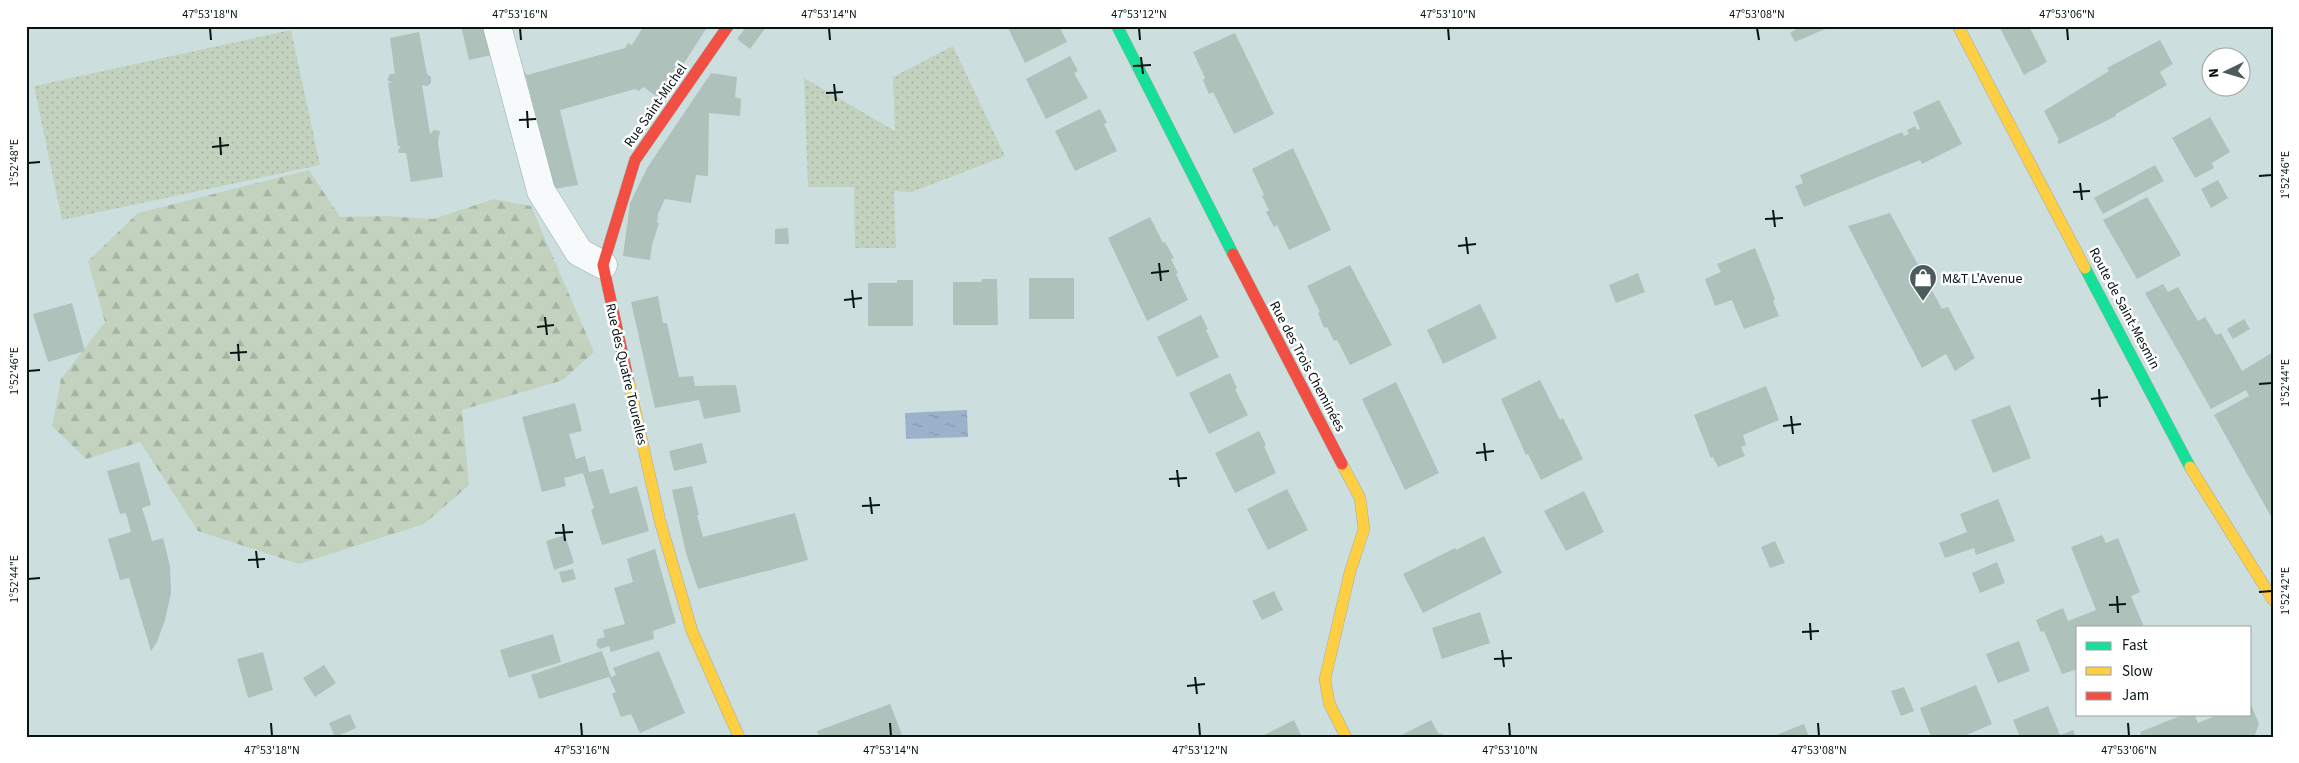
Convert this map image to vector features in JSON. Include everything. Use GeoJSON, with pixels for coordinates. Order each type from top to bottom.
{"type":"FeatureCollection","features":[{"type":"Feature","properties":{"kind":"street"},"geometry":{"type":"LineString","coordinates":[[497,26],[540,191],[579,252],[603,265]]}},
{"type":"Feature","properties":{"kind":"street","name":"Rue Saint-Michel"},"geometry":{"type":"LineString","coordinates":[[603,265],[635,160],[728,26]]}},
{"type":"Feature","properties":{"kind":"street","name":"Rue des Trois Cheminées"},"geometry":{"type":"LineString","coordinates":[[1117,26],[1183,159],[1360,498],[1364,529],[1350,572],[1325,679],[1329,703],[1346,737]]}},
{"type":"Feature","properties":{"kind":"street","name":"Route de Saint-Mesmin"},"geometry":{"type":"LineString","coordinates":[[1958,26],[2191,469],[2271,591]]}},
{"type":"Feature","properties":{"kind":"street","name":"Rue des Quatre Tourelles"},"geometry":{"type":"LineString","coordinates":[[603,265],[660,521],[692,630],[738,737]]}},
{"type":"Feature","properties":{"kind":"green space"},"geometry":{"type":"Polygon","coordinates":[[[291,30],[320,165],[62,220],[34,86],[291,30]]]}},
{"type":"Feature","properties":{"kind":"green space"},"geometry":{"type":"Polygon","coordinates":[[[953,46],[1005,156],[912,192],[894,191],[896,248],[855,248],[854,187],[808,187],[804,78],[895,131],[893,77],[953,46]]]}},
{"type":"Feature","properties":{"kind":"green space"},"geometry":{"type":"Polygon","coordinates":[[[309,170],[340,217],[385,216],[433,219],[494,199],[531,206],[594,352],[563,380],[462,410],[469,485],[424,524],[299,564],[198,531],[140,442],[86,459],[52,426],[61,379],[105,322],[88,261],[138,213],[309,170]]]}},
{"type":"Feature","properties":{"kind":"water"},"geometry":{"type":"Polygon","coordinates":[[[967,410],[968,437],[906,439],[905,413],[967,410]]]}},
{"type":"Feature","properties":{"kind":"building"},"geometry":{"type":"Polygon","coordinates":[[[461,26],[490,26],[497,54],[469,60],[461,26]]]}},
{"type":"Feature","properties":{"kind":"building"},"geometry":{"type":"Polygon","coordinates":[[[644,26],[708,26],[661,99],[643,87],[639,91],[635,89],[560,110],[578,185],[554,189],[532,112],[535,112],[526,77],[522,78],[521,71],[524,71],[527,75],[625,48],[628,43],[632,45],[644,26]]]}},
{"type":"Feature","properties":{"kind":"building"},"geometry":{"type":"Polygon","coordinates":[[[747,26],[767,26],[750,49],[737,39],[747,26]]]}},
{"type":"Feature","properties":{"kind":"building"},"geometry":{"type":"Polygon","coordinates":[[[1007,26],[1059,26],[1067,42],[1025,63],[1007,26]]]}},
{"type":"Feature","properties":{"kind":"building"},"geometry":{"type":"Polygon","coordinates":[[[1801,26],[1824,26],[1825,29],[1795,42],[1790,33],[1801,26]]]}},
{"type":"Feature","properties":{"kind":"building"},"geometry":{"type":"Polygon","coordinates":[[[1999,26],[2029,26],[2047,62],[2024,75],[1999,26]]]}},
{"type":"Feature","properties":{"kind":"building"},"geometry":{"type":"Polygon","coordinates":[[[419,32],[427,74],[431,77],[431,83],[427,86],[422,85],[430,134],[434,130],[440,131],[438,142],[443,177],[411,182],[406,153],[399,153],[398,151],[401,146],[398,146],[388,83],[392,82],[387,80],[390,74],[395,74],[390,38],[419,32]]]}},
{"type":"Feature","properties":{"kind":"building"},"geometry":{"type":"Polygon","coordinates":[[[1235,33],[1274,114],[1234,134],[1213,92],[1209,94],[1203,80],[1205,78],[1193,52],[1235,33]]]}},
{"type":"Feature","properties":{"kind":"building"},"geometry":{"type":"Polygon","coordinates":[[[2160,40],[2173,64],[2160,72],[2167,85],[2116,114],[2116,116],[2059,144],[2057,141],[2059,140],[2044,111],[2109,71],[2107,68],[2160,40]]]}},
{"type":"Feature","properties":{"kind":"building"},"geometry":{"type":"Polygon","coordinates":[[[1070,56],[1078,71],[1074,73],[1088,98],[1046,119],[1026,79],[1070,56]]]}},
{"type":"Feature","properties":{"kind":"building"},"geometry":{"type":"Polygon","coordinates":[[[711,73],[737,77],[735,97],[741,99],[740,116],[709,113],[708,176],[696,175],[691,203],[665,199],[658,214],[657,223],[659,223],[652,245],[650,260],[623,256],[630,203],[647,168],[711,73]]]}},
{"type":"Feature","properties":{"kind":"building"},"geometry":{"type":"Polygon","coordinates":[[[1939,100],[1962,144],[1922,164],[1920,160],[1804,207],[1795,186],[1803,183],[1800,175],[1902,132],[1904,136],[1909,134],[1907,130],[1915,126],[1917,130],[1920,129],[1913,112],[1939,100]]]}},
{"type":"Feature","properties":{"kind":"building"},"geometry":{"type":"Polygon","coordinates":[[[1100,109],[1107,123],[1104,124],[1117,151],[1075,171],[1055,131],[1100,109]]]}},
{"type":"Feature","properties":{"kind":"building"},"geometry":{"type":"Polygon","coordinates":[[[2210,117],[2230,152],[2212,163],[2214,168],[2195,178],[2172,138],[2210,117]]]}},
{"type":"Feature","properties":{"kind":"building"},"geometry":{"type":"Polygon","coordinates":[[[1293,148],[1331,230],[1289,250],[1277,225],[1274,227],[1266,212],[1269,210],[1252,169],[1293,148]]]}},
{"type":"Feature","properties":{"kind":"building"},"geometry":{"type":"Polygon","coordinates":[[[2155,165],[2164,181],[2103,214],[2094,198],[2155,165]]]}},
{"type":"Feature","properties":{"kind":"building"},"geometry":{"type":"Polygon","coordinates":[[[2218,180],[2228,198],[2211,208],[2201,189],[2218,180]]]}},
{"type":"Feature","properties":{"kind":"building"},"geometry":{"type":"Polygon","coordinates":[[[2147,197],[2181,255],[2137,279],[2103,220],[2147,197]]]}},
{"type":"Feature","properties":{"kind":"building"},"geometry":{"type":"Polygon","coordinates":[[[1890,213],[1942,309],[1948,307],[1975,358],[1955,371],[1946,354],[1922,368],[1848,226],[1890,213]]]}},
{"type":"Feature","properties":{"kind":"building"},"geometry":{"type":"Polygon","coordinates":[[[1150,217],[1163,243],[1165,242],[1174,258],[1171,259],[1188,300],[1147,321],[1108,238],[1150,217]]]}},
{"type":"Feature","properties":{"kind":"building"},"geometry":{"type":"Polygon","coordinates":[[[788,228],[789,244],[775,244],[775,229],[788,228]]]}},
{"type":"Feature","properties":{"kind":"building"},"geometry":{"type":"Polygon","coordinates":[[[1755,248],[1775,299],[1773,301],[1779,316],[1744,329],[1732,300],[1715,306],[1705,279],[1721,272],[1717,264],[1755,248]]]}},
{"type":"Feature","properties":{"kind":"building"},"geometry":{"type":"Polygon","coordinates":[[[1350,265],[1392,345],[1350,365],[1337,340],[1334,341],[1327,327],[1324,328],[1318,313],[1320,312],[1307,286],[1350,265]]]}},
{"type":"Feature","properties":{"kind":"building"},"geometry":{"type":"Polygon","coordinates":[[[1638,273],[1645,292],[1616,303],[1609,285],[1638,273]]]}},
{"type":"Feature","properties":{"kind":"building"},"geometry":{"type":"Polygon","coordinates":[[[1029,278],[1074,278],[1074,319],[1029,319],[1029,278]]]}},
{"type":"Feature","properties":{"kind":"building"},"geometry":{"type":"Polygon","coordinates":[[[982,279],[997,279],[998,325],[953,325],[953,282],[981,282],[982,279]]]}},
{"type":"Feature","properties":{"kind":"building"},"geometry":{"type":"Polygon","coordinates":[[[897,280],[913,280],[913,326],[868,326],[868,283],[897,283],[897,280]]]}},
{"type":"Feature","properties":{"kind":"building"},"geometry":{"type":"Polygon","coordinates":[[[2163,284],[2168,292],[2178,287],[2198,321],[2205,317],[2216,335],[2221,333],[2242,371],[2273,352],[2273,520],[2214,415],[2249,396],[2246,390],[2211,409],[2145,293],[2163,284]]]}},
{"type":"Feature","properties":{"kind":"building"},"geometry":{"type":"Polygon","coordinates":[[[658,296],[663,323],[667,323],[679,377],[693,376],[695,386],[736,385],[741,412],[704,419],[699,400],[655,408],[631,302],[658,296]]]}},
{"type":"Feature","properties":{"kind":"building"},"geometry":{"type":"Polygon","coordinates":[[[72,303],[85,351],[48,362],[33,314],[72,303]]]}},
{"type":"Feature","properties":{"kind":"building"},"geometry":{"type":"Polygon","coordinates":[[[1480,304],[1497,338],[1443,364],[1427,330],[1480,304]]]}},
{"type":"Feature","properties":{"kind":"building"},"geometry":{"type":"Polygon","coordinates":[[[1201,315],[1219,357],[1177,377],[1157,337],[1201,315]]]}},
{"type":"Feature","properties":{"kind":"building"},"geometry":{"type":"Polygon","coordinates":[[[2244,319],[2250,329],[2233,339],[2227,329],[2244,319]]]}},
{"type":"Feature","properties":{"kind":"building"},"geometry":{"type":"Polygon","coordinates":[[[1230,373],[1237,388],[1235,389],[1248,415],[1209,434],[1189,393],[1230,373]]]}},
{"type":"Feature","properties":{"kind":"building"},"geometry":{"type":"Polygon","coordinates":[[[1540,380],[1560,420],[1563,418],[1583,459],[1541,480],[1528,454],[1526,455],[1501,399],[1540,380]]]}},
{"type":"Feature","properties":{"kind":"building"},"geometry":{"type":"Polygon","coordinates":[[[1396,382],[1439,473],[1405,490],[1362,399],[1396,382]]]}},
{"type":"Feature","properties":{"kind":"building"},"geometry":{"type":"Polygon","coordinates":[[[1766,386],[1779,420],[1743,435],[1746,445],[1741,447],[1745,456],[1718,467],[1713,457],[1711,458],[1694,415],[1766,386]]]}},
{"type":"Feature","properties":{"kind":"building"},"geometry":{"type":"Polygon","coordinates":[[[575,403],[582,431],[569,434],[576,459],[585,456],[589,472],[603,469],[610,494],[637,486],[649,531],[602,545],[591,510],[594,508],[583,473],[564,478],[566,486],[542,492],[522,417],[575,403]]]}},
{"type":"Feature","properties":{"kind":"building"},"geometry":{"type":"Polygon","coordinates":[[[2010,405],[2031,458],[1993,473],[1971,420],[2010,405]]]}},
{"type":"Feature","properties":{"kind":"building"},"geometry":{"type":"Polygon","coordinates":[[[1259,431],[1276,473],[1235,493],[1215,453],[1259,431]]]}},
{"type":"Feature","properties":{"kind":"building"},"geometry":{"type":"Polygon","coordinates":[[[702,443],[707,463],[674,471],[669,451],[702,443]]]}},
{"type":"Feature","properties":{"kind":"building"},"geometry":{"type":"Polygon","coordinates":[[[139,462],[151,505],[142,508],[152,541],[163,538],[170,566],[171,593],[165,620],[157,642],[151,651],[129,578],[120,580],[108,539],[131,532],[126,513],[120,514],[107,471],[139,462]]]}},
{"type":"Feature","properties":{"kind":"building"},"geometry":{"type":"Polygon","coordinates":[[[692,486],[703,537],[795,513],[808,560],[698,589],[686,553],[672,490],[692,486]]]}},
{"type":"Feature","properties":{"kind":"building"},"geometry":{"type":"Polygon","coordinates":[[[1287,489],[1308,530],[1268,550],[1247,509],[1287,489]]]}},
{"type":"Feature","properties":{"kind":"building"},"geometry":{"type":"Polygon","coordinates":[[[1584,491],[1604,532],[1566,551],[1544,511],[1584,491]]]}},
{"type":"Feature","properties":{"kind":"building"},"geometry":{"type":"Polygon","coordinates":[[[1998,499],[2015,541],[1976,555],[1974,548],[1945,558],[1939,543],[1967,532],[1960,514],[1998,499]]]}},
{"type":"Feature","properties":{"kind":"building"},"geometry":{"type":"Polygon","coordinates":[[[565,535],[574,563],[554,570],[546,541],[565,535]]]}},
{"type":"Feature","properties":{"kind":"building"},"geometry":{"type":"Polygon","coordinates":[[[2102,535],[2106,543],[2118,538],[2140,592],[2131,596],[2144,626],[2076,626],[2076,670],[2062,674],[2044,631],[2041,632],[2036,620],[2063,608],[2068,621],[2096,610],[2071,547],[2102,535]]]}},
{"type":"Feature","properties":{"kind":"building"},"geometry":{"type":"Polygon","coordinates":[[[1484,536],[1502,573],[1423,613],[1403,574],[1484,536]]]}},
{"type":"Feature","properties":{"kind":"building"},"geometry":{"type":"Polygon","coordinates":[[[1775,541],[1785,563],[1770,568],[1761,547],[1775,541]]]}},
{"type":"Feature","properties":{"kind":"building"},"geometry":{"type":"Polygon","coordinates":[[[655,549],[676,623],[653,631],[654,639],[611,652],[609,646],[600,649],[596,645],[598,639],[605,637],[603,630],[625,624],[614,588],[633,582],[627,559],[655,549]]]}},
{"type":"Feature","properties":{"kind":"building"},"geometry":{"type":"Polygon","coordinates":[[[1997,562],[2005,583],[1980,593],[1972,573],[1997,562]]]}},
{"type":"Feature","properties":{"kind":"building"},"geometry":{"type":"Polygon","coordinates":[[[573,569],[576,579],[562,583],[559,572],[573,569]]]}},
{"type":"Feature","properties":{"kind":"building"},"geometry":{"type":"Polygon","coordinates":[[[1274,591],[1283,610],[1262,620],[1252,601],[1274,591]]]}},
{"type":"Feature","properties":{"kind":"building"},"geometry":{"type":"Polygon","coordinates":[[[1480,612],[1490,643],[1442,659],[1432,628],[1480,612]]]}},
{"type":"Feature","properties":{"kind":"building"},"geometry":{"type":"Polygon","coordinates":[[[553,634],[561,662],[509,678],[500,650],[553,634]]]}},
{"type":"Feature","properties":{"kind":"building"},"geometry":{"type":"Polygon","coordinates":[[[2019,641],[2030,671],[1998,683],[1986,654],[2019,641]]]}},
{"type":"Feature","properties":{"kind":"building"},"geometry":{"type":"Polygon","coordinates":[[[602,651],[611,677],[616,675],[613,668],[659,651],[685,713],[640,733],[631,714],[621,717],[612,694],[616,692],[609,677],[539,699],[531,675],[602,651]]]}},
{"type":"Feature","properties":{"kind":"building"},"geometry":{"type":"Polygon","coordinates":[[[263,652],[273,690],[248,698],[237,659],[263,652]]]}},
{"type":"Feature","properties":{"kind":"building"},"geometry":{"type":"Polygon","coordinates":[[[324,665],[336,683],[315,697],[303,678],[324,665]]]}},
{"type":"Feature","properties":{"kind":"building"},"geometry":{"type":"Polygon","coordinates":[[[1976,685],[1992,724],[1962,737],[1931,737],[1920,708],[1976,685]]]}},
{"type":"Feature","properties":{"kind":"building"},"geometry":{"type":"Polygon","coordinates":[[[1904,687],[1914,711],[1901,716],[1891,691],[1904,687]]]}},
{"type":"Feature","properties":{"kind":"building"},"geometry":{"type":"Polygon","coordinates":[[[890,704],[903,737],[819,737],[817,731],[890,704]]]}},
{"type":"Feature","properties":{"kind":"building"},"geometry":{"type":"Polygon","coordinates":[[[2048,706],[2060,735],[2073,730],[2076,737],[2020,737],[2013,720],[2048,706]]]}},
{"type":"Feature","properties":{"kind":"building"},"geometry":{"type":"Polygon","coordinates":[[[2252,707],[2259,724],[2254,737],[2142,737],[2140,732],[2180,716],[2195,716],[2198,723],[2215,716],[2252,716],[2252,707]]]}},
{"type":"Feature","properties":{"kind":"building"},"geometry":{"type":"Polygon","coordinates":[[[350,714],[356,728],[335,737],[329,723],[350,714]]]}},
{"type":"Feature","properties":{"kind":"building"},"geometry":{"type":"Polygon","coordinates":[[[1294,720],[1302,737],[1260,737],[1294,720]]]}},
{"type":"Feature","properties":{"kind":"building"},"geometry":{"type":"Polygon","coordinates":[[[1431,720],[1439,734],[1442,733],[1444,737],[1398,737],[1431,720]]]}},
{"type":"Feature","properties":{"kind":"building"},"geometry":{"type":"Polygon","coordinates":[[[1804,724],[1809,737],[1771,737],[1804,724]]]}},
{"type":"Feature","properties":{"kind":"traffic: fast"},"geometry":{"type":"LineString","coordinates":[[1117,26],[1233,254]]}},
{"type":"Feature","properties":{"kind":"traffic: fast"},"geometry":{"type":"LineString","coordinates":[[2085,268],[2190,467]]}},
{"type":"Feature","properties":{"kind":"traffic: slow"},"geometry":{"type":"LineString","coordinates":[[1958,26],[2085,268]]}},
{"type":"Feature","properties":{"kind":"traffic: slow"},"geometry":{"type":"LineString","coordinates":[[628,379],[660,521],[692,631],[739,737]]}},
{"type":"Feature","properties":{"kind":"traffic: slow"},"geometry":{"type":"LineString","coordinates":[[1342,464],[1360,498],[1364,529],[1350,572],[1325,679],[1329,703],[1346,737]]}},
{"type":"Feature","properties":{"kind":"traffic: slow"},"geometry":{"type":"LineString","coordinates":[[2190,467],[2273,600]]}},
{"type":"Feature","properties":{"kind":"traffic: jam"},"geometry":{"type":"LineString","coordinates":[[628,379],[603,265],[635,160],[728,26]]}},
{"type":"Feature","properties":{"kind":"traffic: jam"},"geometry":{"type":"LineString","coordinates":[[1233,254],[1342,464]]}},
{"type":"Feature","properties":{"kind":"place","name":"M&T L'Avenue"},"geometry":{"type":"Point","coordinates":[1923,302]}}]}
